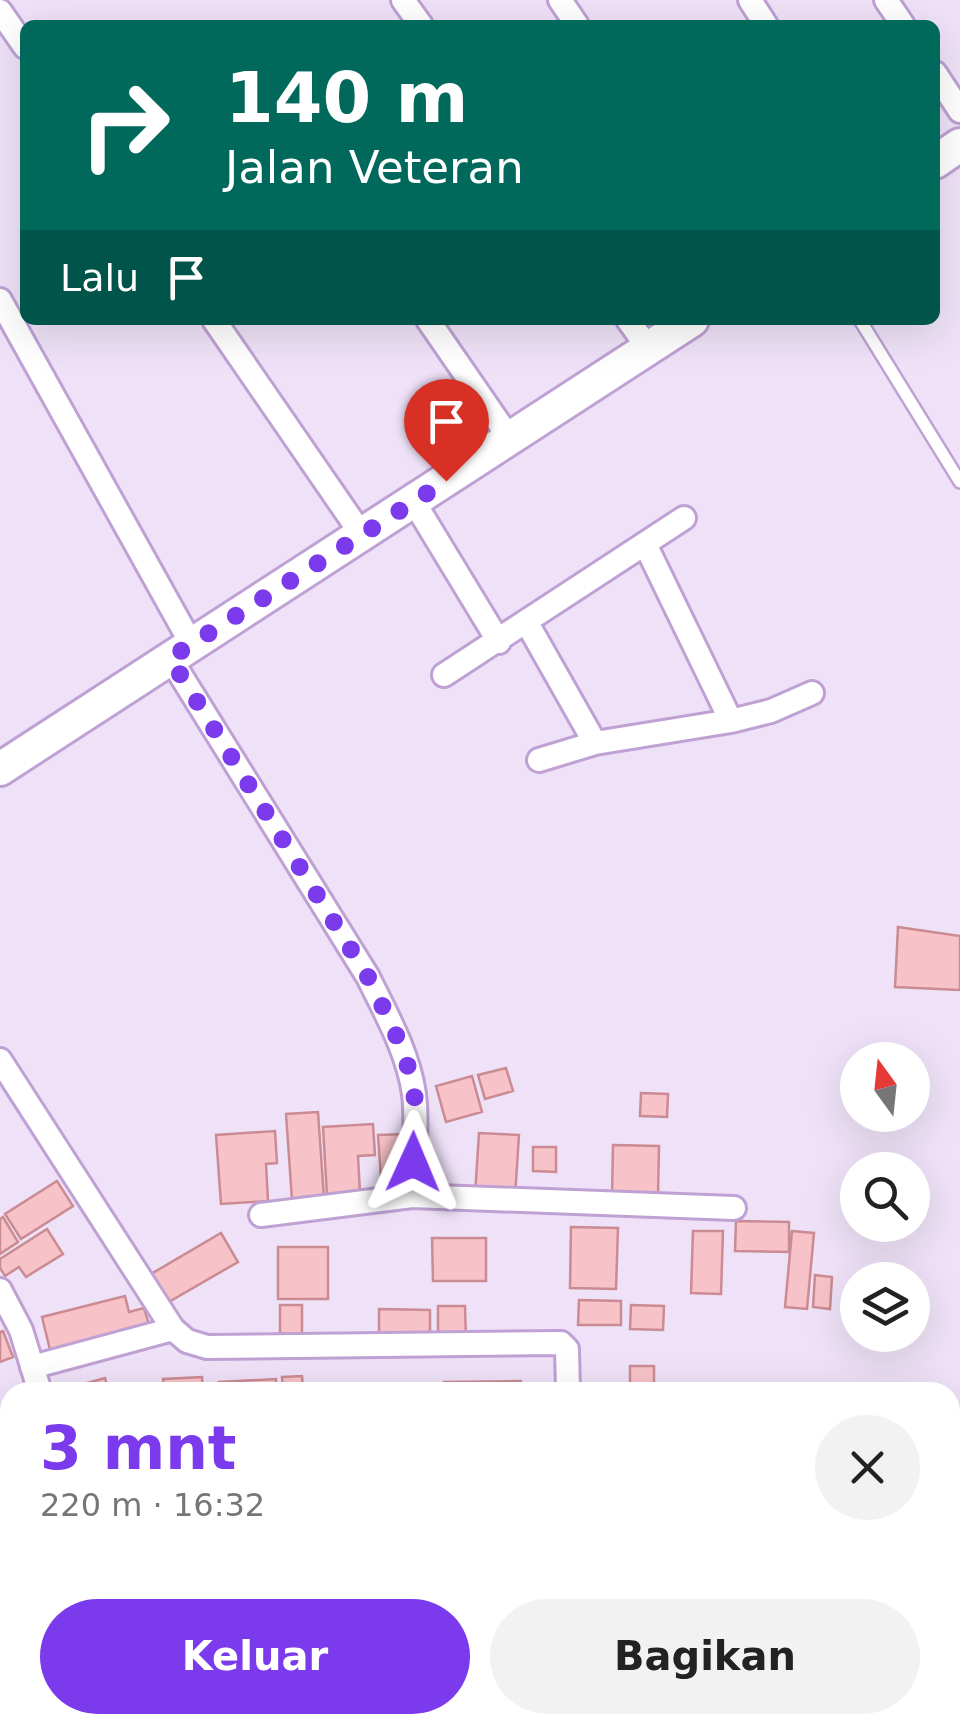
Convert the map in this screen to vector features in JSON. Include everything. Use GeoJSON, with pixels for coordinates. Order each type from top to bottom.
{"type":"FeatureCollection","features":[{"type":"Feature","properties":{"kind":"street"},"geometry":{"type":"LineString","coordinates":[[0,11],[20,40]]}},
{"type":"Feature","properties":{"kind":"street"},"geometry":{"type":"LineString","coordinates":[[940,81],[960,111]]}},
{"type":"Feature","properties":{"kind":"street"},"geometry":{"type":"LineString","coordinates":[[0,300],[181,651],[368,977],[392,1026],[408,1065],[414,1096],[412,1196]]}},
{"type":"Feature","properties":{"kind":"street"},"geometry":{"type":"LineString","coordinates":[[217,325],[362,535]]}},
{"type":"Feature","properties":{"kind":"street"},"geometry":{"type":"LineString","coordinates":[[431,325],[510,440]]}},
{"type":"Feature","properties":{"kind":"street"},"geometry":{"type":"LineString","coordinates":[[632,325],[648,348]]}},
{"type":"Feature","properties":{"kind":"street"},"geometry":{"type":"LineString","coordinates":[[0,770],[684,325]]}},
{"type":"Feature","properties":{"kind":"street"},"geometry":{"type":"LineString","coordinates":[[414,502],[499,642]]}},
{"type":"Feature","properties":{"kind":"street"},"geometry":{"type":"LineString","coordinates":[[444,675],[684,518]]}},
{"type":"Feature","properties":{"kind":"street"},"geometry":{"type":"LineString","coordinates":[[645,544],[731,722]]}},
{"type":"Feature","properties":{"kind":"street"},"geometry":{"type":"LineString","coordinates":[[527,623],[595,744]]}},
{"type":"Feature","properties":{"kind":"street"},"geometry":{"type":"LineString","coordinates":[[539,760],[595,744],[731,722],[771,711],[812,693]]}},
{"type":"Feature","properties":{"kind":"street"},"geometry":{"type":"LineString","coordinates":[[0,1060],[173,1329],[188,1341],[207,1347],[561,1343],[567,1349],[568,1382]]}},
{"type":"Feature","properties":{"kind":"street"},"geometry":{"type":"LineString","coordinates":[[261,1215],[412,1196],[734,1208]]}},
{"type":"Feature","properties":{"kind":"street"},"geometry":{"type":"LineString","coordinates":[[0,1290],[21,1330],[37,1382]]}},
{"type":"Feature","properties":{"kind":"street"},"geometry":{"type":"LineString","coordinates":[[32,1367],[173,1329]]}},
{"type":"Feature","properties":{"kind":"lane"},"geometry":{"type":"LineString","coordinates":[[863,325],[960,482]]}},
{"type":"Feature","properties":{"kind":"building"},"geometry":{"type":"Polygon","coordinates":[[[898,927],[960,936],[960,990],[895,987],[898,927]]]}},
{"type":"Feature","properties":{"kind":"building"},"geometry":{"type":"Polygon","coordinates":[[[506,1068],[513,1091],[485,1099],[478,1075],[506,1068]]]}},
{"type":"Feature","properties":{"kind":"building"},"geometry":{"type":"Polygon","coordinates":[[[472,1076],[482,1112],[446,1122],[436,1086],[472,1076]]]}},
{"type":"Feature","properties":{"kind":"building"},"geometry":{"type":"Polygon","coordinates":[[[641,1093],[668,1094],[667,1117],[640,1116],[641,1093]]]}},
{"type":"Feature","properties":{"kind":"building"},"geometry":{"type":"Polygon","coordinates":[[[318,1112],[324,1198],[292,1200],[286,1114],[318,1112]]]}},
{"type":"Feature","properties":{"kind":"building"},"geometry":{"type":"Polygon","coordinates":[[[373,1124],[375,1155],[358,1156],[360,1193],[327,1196],[323,1127],[373,1124]]]}},
{"type":"Feature","properties":{"kind":"building"},"geometry":{"type":"Polygon","coordinates":[[[275,1131],[277,1163],[266,1164],[268,1201],[221,1204],[216,1135],[275,1131]]]}},
{"type":"Feature","properties":{"kind":"building"},"geometry":{"type":"Polygon","coordinates":[[[479,1133],[519,1135],[515,1197],[475,1195],[479,1133]]]}},
{"type":"Feature","properties":{"kind":"building"},"geometry":{"type":"Polygon","coordinates":[[[405,1134],[409,1191],[382,1193],[378,1135],[405,1134]]]}},
{"type":"Feature","properties":{"kind":"building"},"geometry":{"type":"Polygon","coordinates":[[[613,1145],[659,1146],[658,1197],[612,1196],[613,1145]]]}},
{"type":"Feature","properties":{"kind":"building"},"geometry":{"type":"Polygon","coordinates":[[[533,1147],[556,1147],[556,1172],[533,1171],[533,1147]]]}},
{"type":"Feature","properties":{"kind":"building"},"geometry":{"type":"Polygon","coordinates":[[[57,1181],[73,1206],[21,1239],[5,1214],[57,1181]]]}},
{"type":"Feature","properties":{"kind":"building"},"geometry":{"type":"Polygon","coordinates":[[[3,1217],[18,1242],[0,1254],[0,1219],[3,1217]]]}},
{"type":"Feature","properties":{"kind":"building"},"geometry":{"type":"Polygon","coordinates":[[[736,1221],[789,1222],[789,1252],[735,1251],[736,1221]]]}},
{"type":"Feature","properties":{"kind":"building"},"geometry":{"type":"Polygon","coordinates":[[[571,1227],[618,1228],[616,1289],[570,1288],[571,1227]]]}},
{"type":"Feature","properties":{"kind":"building"},"geometry":{"type":"Polygon","coordinates":[[[47,1229],[63,1254],[26,1277],[19,1267],[5,1276],[0,1259],[47,1229]]]}},
{"type":"Feature","properties":{"kind":"building"},"geometry":{"type":"Polygon","coordinates":[[[693,1231],[723,1231],[721,1294],[691,1293],[693,1231]]]}},
{"type":"Feature","properties":{"kind":"building"},"geometry":{"type":"Polygon","coordinates":[[[792,1231],[814,1233],[807,1309],[785,1307],[792,1231]]]}},
{"type":"Feature","properties":{"kind":"building"},"geometry":{"type":"Polygon","coordinates":[[[221,1233],[238,1262],[167,1303],[151,1274],[221,1233]]]}},
{"type":"Feature","properties":{"kind":"building"},"geometry":{"type":"Polygon","coordinates":[[[432,1238],[486,1238],[486,1281],[433,1281],[432,1238]]]}},
{"type":"Feature","properties":{"kind":"building"},"geometry":{"type":"Polygon","coordinates":[[[278,1247],[328,1247],[328,1299],[278,1299],[278,1247]]]}},
{"type":"Feature","properties":{"kind":"building"},"geometry":{"type":"Polygon","coordinates":[[[815,1275],[832,1277],[830,1309],[813,1307],[815,1275]]]}},
{"type":"Feature","properties":{"kind":"building"},"geometry":{"type":"Polygon","coordinates":[[[125,1296],[129,1312],[144,1308],[150,1328],[51,1354],[42,1317],[125,1296]]]}},
{"type":"Feature","properties":{"kind":"building"},"geometry":{"type":"Polygon","coordinates":[[[579,1300],[621,1301],[621,1325],[578,1325],[579,1300]]]}},
{"type":"Feature","properties":{"kind":"building"},"geometry":{"type":"Polygon","coordinates":[[[280,1305],[302,1305],[302,1342],[280,1342],[280,1305]]]}},
{"type":"Feature","properties":{"kind":"building"},"geometry":{"type":"Polygon","coordinates":[[[631,1305],[664,1306],[663,1330],[630,1329],[631,1305]]]}},
{"type":"Feature","properties":{"kind":"building"},"geometry":{"type":"Polygon","coordinates":[[[438,1306],[465,1306],[466,1339],[438,1339],[438,1306]]]}},
{"type":"Feature","properties":{"kind":"building"},"geometry":{"type":"Polygon","coordinates":[[[379,1309],[430,1310],[430,1343],[379,1343],[379,1309]]]}},
{"type":"Feature","properties":{"kind":"building"},"geometry":{"type":"Polygon","coordinates":[[[3,1331],[13,1357],[0,1362],[0,1332],[3,1331]]]}},
{"type":"Feature","properties":{"kind":"building"},"geometry":{"type":"Polygon","coordinates":[[[630,1366],[654,1366],[654,1382],[630,1382],[630,1366]]]}},
{"type":"Feature","properties":{"kind":"building"},"geometry":{"type":"Polygon","coordinates":[[[302,1376],[302,1382],[282,1382],[282,1377],[302,1376]]]}},
{"type":"Feature","properties":{"kind":"building"},"geometry":{"type":"Polygon","coordinates":[[[202,1377],[202,1382],[163,1382],[163,1379],[202,1377]]]}},
{"type":"Feature","properties":{"kind":"building"},"geometry":{"type":"Polygon","coordinates":[[[276,1379],[276,1382],[219,1382],[276,1379]]]}},
{"type":"Feature","properties":{"kind":"route"},"geometry":{"type":"LineString","coordinates":[[413,1162],[414,1096],[408,1065],[392,1026],[368,977],[170,658],[446,481]]}}]}
